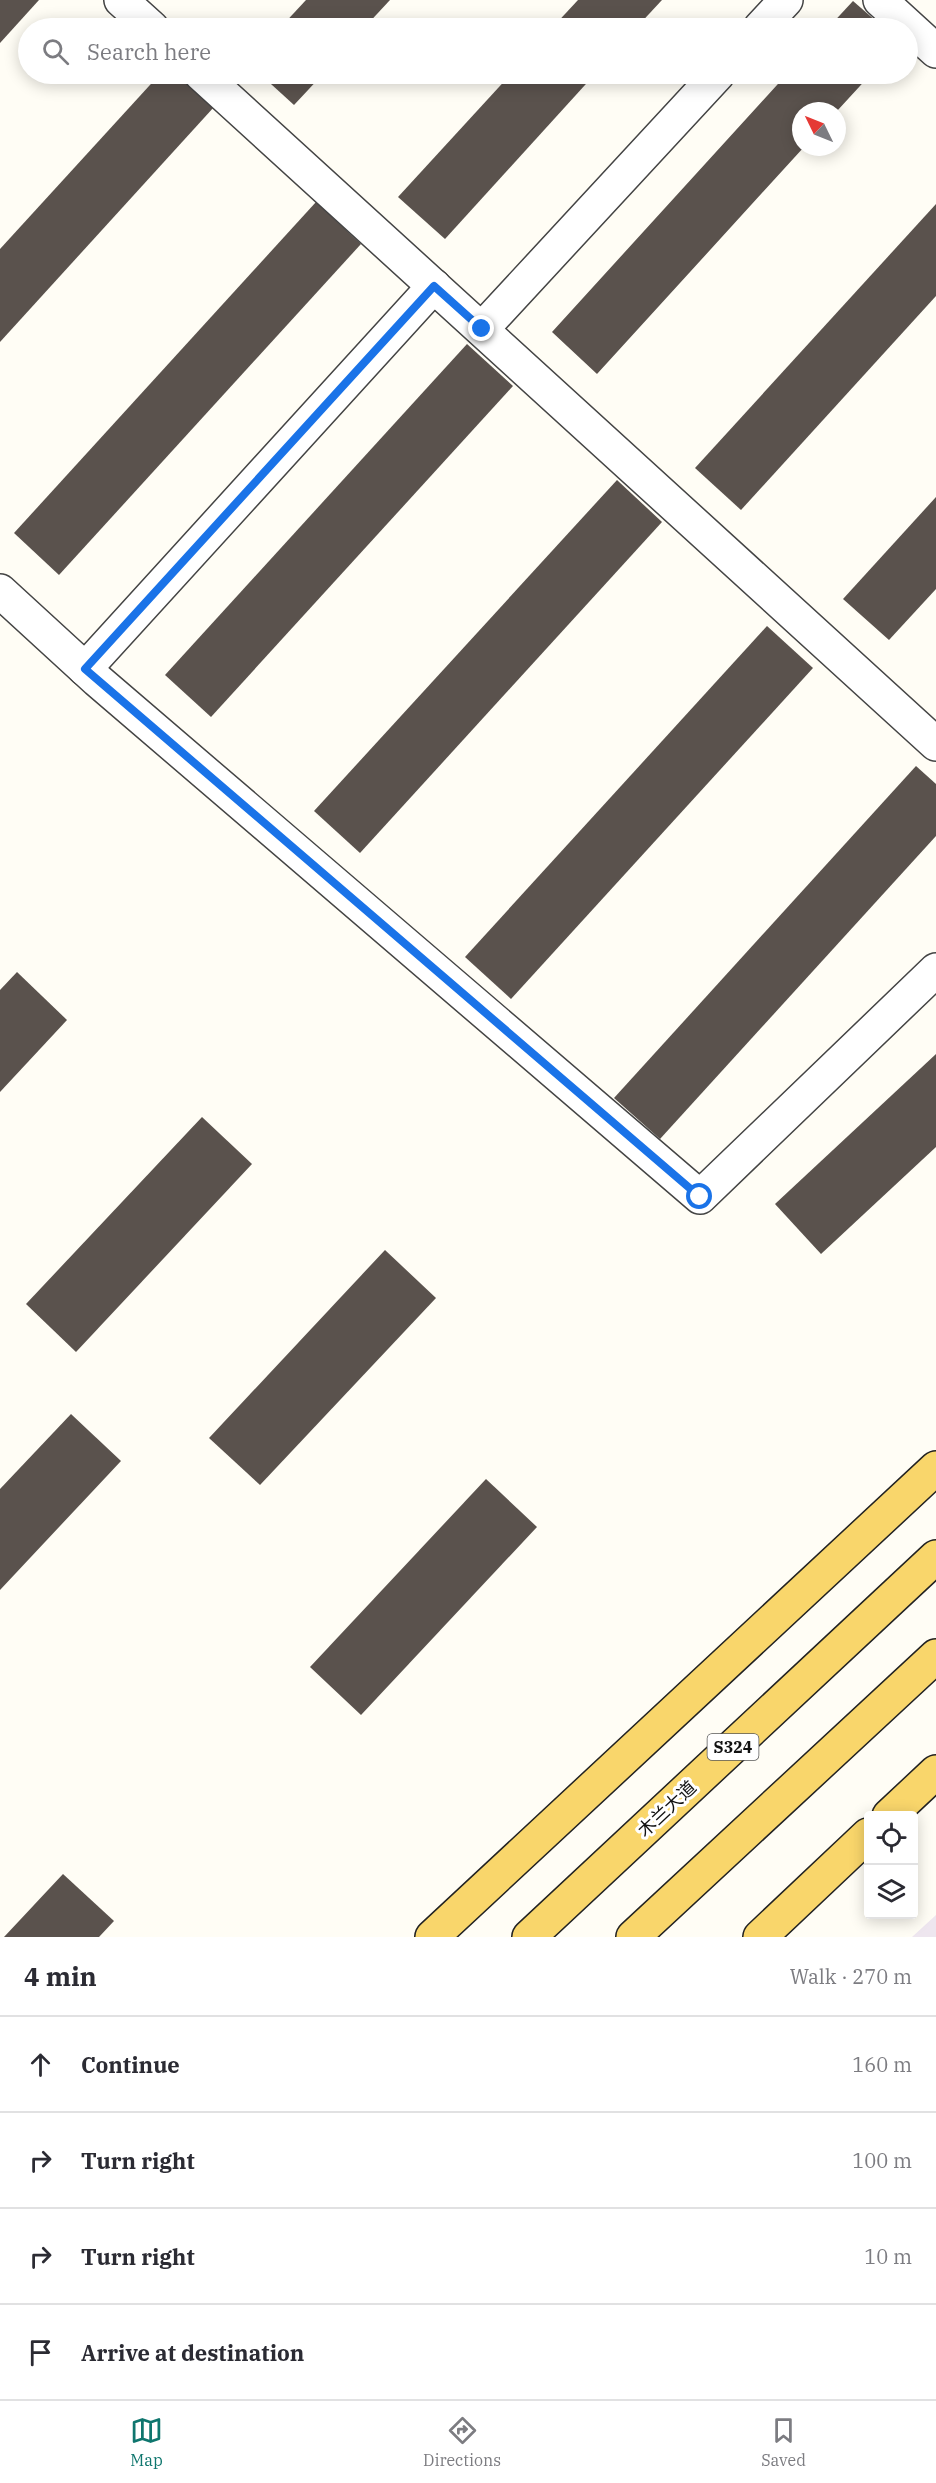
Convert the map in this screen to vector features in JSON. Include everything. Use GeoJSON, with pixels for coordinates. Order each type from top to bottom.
{"type":"FeatureCollection","features":[{"type":"Feature","properties":{"kind":"main road"},"geometry":{"type":"LineString","coordinates":[[432,1937],[936,1468]]}},
{"type":"Feature","properties":{"kind":"main road","name":"木兰大道"},"geometry":{"type":"LineString","coordinates":[[529,1937],[936,1557]]}},
{"type":"Feature","properties":{"kind":"main road"},"geometry":{"type":"LineString","coordinates":[[633,1937],[936,1656]]}},
{"type":"Feature","properties":{"kind":"main road"},"geometry":{"type":"LineString","coordinates":[[893,1811],[936,1772]]}},
{"type":"Feature","properties":{"kind":"main road"},"geometry":{"type":"LineString","coordinates":[[760,1937],[864,1839]]}},
{"type":"Feature","properties":{"kind":"lane"},"geometry":{"type":"LineString","coordinates":[[121,0],[141,18]]}},
{"type":"Feature","properties":{"kind":"lane"},"geometry":{"type":"LineString","coordinates":[[769,18],[786,0]]}},
{"type":"Feature","properties":{"kind":"lane"},"geometry":{"type":"LineString","coordinates":[[880,0],[900,18]]}},
{"type":"Feature","properties":{"kind":"lane"},"geometry":{"type":"LineString","coordinates":[[918,35],[936,51]]}},
{"type":"Feature","properties":{"kind":"lane"},"geometry":{"type":"LineString","coordinates":[[212,84],[482,329],[931,728]]}},
{"type":"Feature","properties":{"kind":"lane"},"geometry":{"type":"LineString","coordinates":[[482,329],[709,84]]}},
{"type":"Feature","properties":{"kind":"lane"},"geometry":{"type":"LineString","coordinates":[[85,669],[434,286]]}},
{"type":"Feature","properties":{"kind":"lane"},"geometry":{"type":"LineString","coordinates":[[0,591],[85,669],[700,1197],[936,970]]}},
{"type":"Feature","properties":{"kind":"shaded area"},"geometry":{"type":"Polygon","coordinates":[[[936,1915],[936,1937],[912,1937],[936,1915]]]}},
{"type":"Feature","properties":{"kind":"building"},"geometry":{"type":"Polygon","coordinates":[[[0,0],[39,0],[23,18],[18,18],[18,23],[0,43],[0,0]]]}},
{"type":"Feature","properties":{"kind":"building"},"geometry":{"type":"Polygon","coordinates":[[[306,0],[390,0],[373,18],[289,18],[306,0]]]}},
{"type":"Feature","properties":{"kind":"building"},"geometry":{"type":"Polygon","coordinates":[[[578,0],[662,0],[645,18],[561,18],[578,0]]]}},
{"type":"Feature","properties":{"kind":"building"},"geometry":{"type":"Polygon","coordinates":[[[853,1],[873,18],[837,18],[853,1]]]}},
{"type":"Feature","properties":{"kind":"building"},"geometry":{"type":"Polygon","coordinates":[[[151,84],[188,84],[214,107],[0,342],[0,249],[151,84]]]}},
{"type":"Feature","properties":{"kind":"building"},"geometry":{"type":"Polygon","coordinates":[[[271,84],[314,84],[294,105],[271,84]]]}},
{"type":"Feature","properties":{"kind":"building"},"geometry":{"type":"Polygon","coordinates":[[[502,84],[586,84],[445,239],[398,197],[502,84]]]}},
{"type":"Feature","properties":{"kind":"building"},"geometry":{"type":"Polygon","coordinates":[[[778,84],[862,84],[845,102],[792,102],[792,156],[796,156],[597,374],[552,332],[778,84]]]}},
{"type":"Feature","properties":{"kind":"building"},"geometry":{"type":"Polygon","coordinates":[[[316,202],[361,244],[59,575],[14,533],[316,202]]]}},
{"type":"Feature","properties":{"kind":"building"},"geometry":{"type":"Polygon","coordinates":[[[936,204],[936,296],[741,510],[695,468],[936,204]]]}},
{"type":"Feature","properties":{"kind":"building"},"geometry":{"type":"Polygon","coordinates":[[[467,344],[513,386],[211,717],[165,675],[467,344]]]}},
{"type":"Feature","properties":{"kind":"building"},"geometry":{"type":"Polygon","coordinates":[[[617,480],[662,522],[360,853],[314,811],[617,480]]]}},
{"type":"Feature","properties":{"kind":"building"},"geometry":{"type":"Polygon","coordinates":[[[936,497],[936,589],[889,640],[843,599],[936,497]]]}},
{"type":"Feature","properties":{"kind":"building"},"geometry":{"type":"Polygon","coordinates":[[[767,626],[813,668],[511,999],[465,957],[767,626]]]}},
{"type":"Feature","properties":{"kind":"building"},"geometry":{"type":"Polygon","coordinates":[[[916,766],[936,784],[936,836],[660,1139],[614,1098],[916,766]]]}},
{"type":"Feature","properties":{"kind":"building"},"geometry":{"type":"Polygon","coordinates":[[[17,972],[67,1020],[0,1092],[0,990],[17,972]]]}},
{"type":"Feature","properties":{"kind":"building"},"geometry":{"type":"Polygon","coordinates":[[[936,1054],[936,1147],[821,1254],[775,1204],[936,1054]]]}},
{"type":"Feature","properties":{"kind":"building"},"geometry":{"type":"Polygon","coordinates":[[[202,1117],[252,1164],[76,1352],[26,1304],[202,1117]]]}},
{"type":"Feature","properties":{"kind":"building"},"geometry":{"type":"Polygon","coordinates":[[[385,1250],[436,1298],[260,1485],[209,1438],[385,1250]]]}},
{"type":"Feature","properties":{"kind":"building"},"geometry":{"type":"Polygon","coordinates":[[[71,1414],[121,1461],[0,1590],[0,1489],[71,1414]]]}},
{"type":"Feature","properties":{"kind":"building"},"geometry":{"type":"Polygon","coordinates":[[[486,1479],[537,1527],[361,1715],[310,1667],[486,1479]]]}},
{"type":"Feature","properties":{"kind":"building"},"geometry":{"type":"Polygon","coordinates":[[[63,1874],[114,1921],[99,1937],[4,1937],[63,1874]]]}},
{"type":"Feature","properties":{"kind":"route"},"geometry":{"type":"LineString","coordinates":[[482,329],[434,286],[85,669],[700,1197]]}}]}
